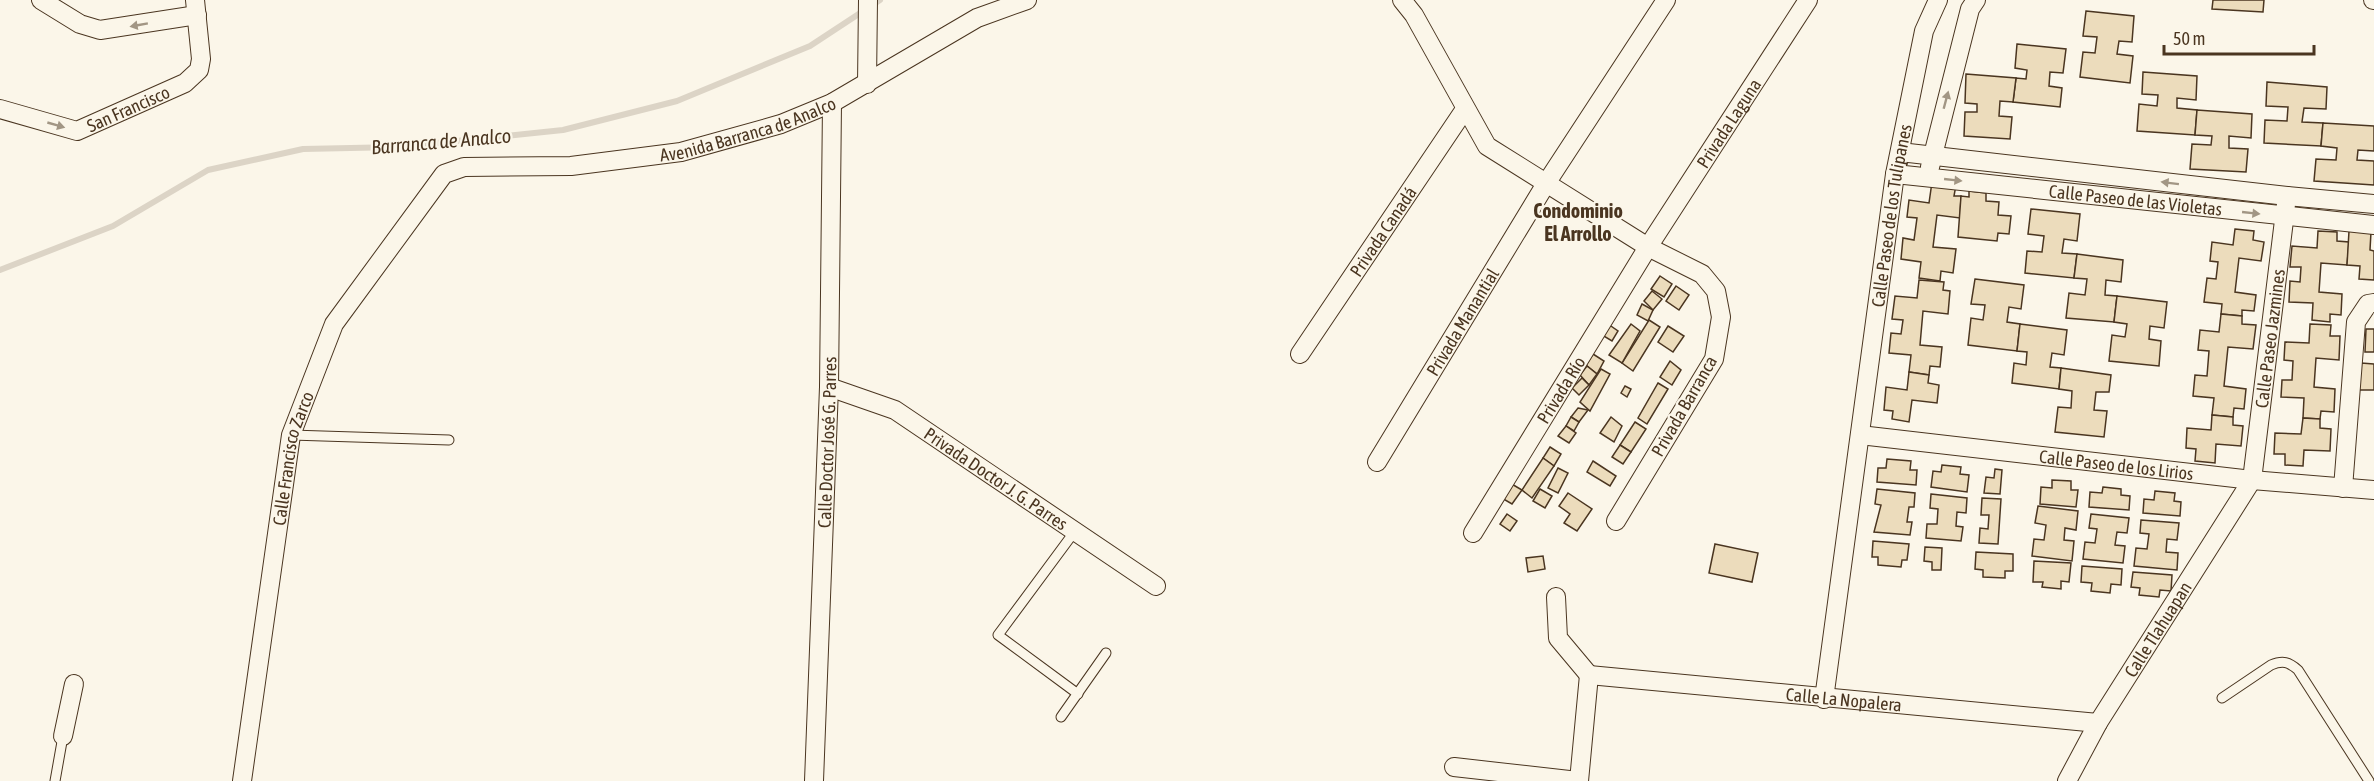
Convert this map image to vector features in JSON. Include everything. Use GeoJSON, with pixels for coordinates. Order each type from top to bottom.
{"type":"FeatureCollection","features":[{"type":"Feature","properties":{"kind":"street","name":"San Francisco"},"geometry":{"type":"LineString","coordinates":[[0,109],[78,131],[185,83],[199,70],[201,59],[196,8],[100,30],[80,24],[41,0]]}},
{"type":"Feature","properties":{"kind":"street"},"geometry":{"type":"LineString","coordinates":[[867,84],[868,0]]}},
{"type":"Feature","properties":{"kind":"street","name":"Avenida Barranca de Analco"},"geometry":{"type":"LineString","coordinates":[[444,174],[464,167],[571,166],[681,152],[781,123],[832,103],[977,18],[1027,0]]}},
{"type":"Feature","properties":{"kind":"street","name":"Privada Barranca"},"geometry":{"type":"LineString","coordinates":[[1402,0],[1414,15],[1487,146],[1648,247],[1702,274],[1716,291],[1721,317],[1714,359],[1616,521]]}},
{"type":"Feature","properties":{"kind":"street","name":"Privada Manantial"},"geometry":{"type":"LineString","coordinates":[[1377,462],[1547,182],[1666,0]]}},
{"type":"Feature","properties":{"kind":"street","name":"Privada Laguna"},"geometry":{"type":"LineString","coordinates":[[1648,247],[1808,0]]}},
{"type":"Feature","properties":{"kind":"street","name":"Calle Paseo de los Tulipanes"},"geometry":{"type":"LineString","coordinates":[[1824,699],[1895,174],[1924,31],[1938,0]]}},
{"type":"Feature","properties":{"kind":"street","name":"Calle Paseo de los Tulipanes"},"geometry":{"type":"LineString","coordinates":[[1929,177],[1932,155],[1970,9],[1976,0]]}},
{"type":"Feature","properties":{"kind":"street","name":"Calle Doctor José G. Parres"},"geometry":{"type":"LineString","coordinates":[[814,781],[829,387],[832,103]]}},
{"type":"Feature","properties":{"kind":"street","name":"Privada Canadá"},"geometry":{"type":"LineString","coordinates":[[1300,354],[1466,109]]}},
{"type":"Feature","properties":{"kind":"street","name":"Calle Paseo de las Violetas"},"geometry":{"type":"LineString","coordinates":[[1900,152],[2374,204]]}},
{"type":"Feature","properties":{"kind":"street","name":"Calle Francisco Zarco"},"geometry":{"type":"LineString","coordinates":[[242,781],[291,435],[334,324],[444,174]]}},
{"type":"Feature","properties":{"kind":"street","name":"Calle Paseo de las Violetas"},"geometry":{"type":"LineString","coordinates":[[1895,174],[2374,225]]}},
{"type":"Feature","properties":{"kind":"street","name":"Calle Paseo Jazmines"},"geometry":{"type":"LineString","coordinates":[[2252,480],[2287,196]]}},
{"type":"Feature","properties":{"kind":"street","name":"Privada Río"},"geometry":{"type":"LineString","coordinates":[[1473,533],[1648,247]]}},
{"type":"Feature","properties":{"kind":"street"},"geometry":{"type":"LineString","coordinates":[[2343,488],[2356,322],[2368,304],[2374,303]]}},
{"type":"Feature","properties":{"kind":"street","name":"Privada Doctor J. G. Parres"},"geometry":{"type":"LineString","coordinates":[[829,387],[895,410],[1156,586]]}},
{"type":"Feature","properties":{"kind":"street","name":"Calle Paseo de los Lirios"},"geometry":{"type":"LineString","coordinates":[[1860,435],[2252,480],[2374,490]]}},
{"type":"Feature","properties":{"kind":"street","name":"Calle Tlahuapan"},"geometry":{"type":"LineString","coordinates":[[2067,781],[2098,723],[2252,480]]}},
{"type":"Feature","properties":{"kind":"street"},"geometry":{"type":"LineString","coordinates":[[1454,767],[1578,781],[1589,675],[1558,638],[1556,597]]}},
{"type":"Feature","properties":{"kind":"street","name":"Calle La Nopalera"},"geometry":{"type":"LineString","coordinates":[[1589,675],[1824,699],[2098,723]]}},
{"type":"Feature","properties":{"kind":"street"},"geometry":{"type":"LineString","coordinates":[[63,736],[74,684]]}},
{"type":"Feature","properties":{"kind":"lane"},"geometry":{"type":"LineString","coordinates":[[291,435],[449,440]]}},
{"type":"Feature","properties":{"kind":"lane"},"geometry":{"type":"LineString","coordinates":[[1075,531],[998,635],[1078,694]]}},
{"type":"Feature","properties":{"kind":"lane"},"geometry":{"type":"LineString","coordinates":[[1061,717],[1106,653]]}},
{"type":"Feature","properties":{"kind":"lane"},"geometry":{"type":"LineString","coordinates":[[2222,698],[2271,664],[2279,661],[2289,663],[2298,670],[2369,781]]}},
{"type":"Feature","properties":{"kind":"lane"},"geometry":{"type":"LineString","coordinates":[[55,781],[63,736]]}},
{"type":"Feature","properties":{"kind":"building"},"geometry":{"type":"Polygon","coordinates":[[[2213,0],[2264,0],[2263,12],[2212,9],[2213,0]]]}},
{"type":"Feature","properties":{"kind":"building"},"geometry":{"type":"Polygon","coordinates":[[[2086,11],[2134,16],[2132,42],[2119,41],[2117,54],[2133,56],[2130,83],[2080,77],[2083,52],[2095,53],[2097,37],[2083,36],[2086,11]]]}},
{"type":"Feature","properties":{"kind":"building"},"geometry":{"type":"Polygon","coordinates":[[[2017,44],[2066,49],[2063,73],[2050,72],[2049,86],[2062,88],[2060,107],[2013,102],[2016,78],[2026,79],[2027,70],[2015,68],[2017,44]]]}},
{"type":"Feature","properties":{"kind":"building"},"geometry":{"type":"Polygon","coordinates":[[[2143,72],[2197,76],[2196,100],[2177,98],[2177,108],[2197,110],[2195,135],[2137,131],[2139,104],[2157,106],[2158,95],[2142,94],[2143,72]]]}},
{"type":"Feature","properties":{"kind":"building"},"geometry":{"type":"Polygon","coordinates":[[[1966,74],[2016,78],[2013,102],[2000,101],[1999,116],[2012,117],[2010,139],[1964,136],[1965,112],[1977,112],[1977,104],[1965,103],[1966,74]]]}},
{"type":"Feature","properties":{"kind":"building"},"geometry":{"type":"Polygon","coordinates":[[[2267,82],[2327,87],[2326,109],[2304,108],[2302,122],[2323,123],[2321,146],[2264,143],[2265,120],[2287,121],[2288,107],[2266,106],[2267,82]]]}},
{"type":"Feature","properties":{"kind":"building"},"geometry":{"type":"Polygon","coordinates":[[[2197,110],[2252,114],[2251,138],[2229,136],[2229,148],[2248,149],[2246,172],[2190,169],[2192,144],[2211,145],[2212,136],[2195,135],[2197,110]]]}},
{"type":"Feature","properties":{"kind":"building"},"geometry":{"type":"Polygon","coordinates":[[[2323,123],[2374,126],[2374,151],[2358,150],[2357,160],[2374,161],[2374,185],[2314,181],[2316,159],[2336,160],[2337,148],[2321,146],[2323,123]]]}},
{"type":"Feature","properties":{"kind":"building"},"geometry":{"type":"Polygon","coordinates":[[[1932,182],[1956,185],[1954,196],[1961,196],[1960,218],[1937,215],[1933,247],[1956,249],[1953,273],[1941,271],[1940,281],[1919,278],[1921,262],[1901,259],[1903,238],[1914,240],[1917,218],[1907,217],[1909,200],[1929,203],[1932,182]]]}},
{"type":"Feature","properties":{"kind":"building"},"geometry":{"type":"Polygon","coordinates":[[[1969,191],[1986,193],[1986,201],[1999,202],[1998,215],[2011,216],[2009,234],[1998,233],[1997,241],[1958,237],[1961,196],[1969,197],[1969,191]]]}},
{"type":"Feature","properties":{"kind":"building"},"geometry":{"type":"Polygon","coordinates":[[[2031,209],[2080,214],[2077,241],[2064,239],[2062,253],[2077,254],[2074,278],[2025,273],[2027,251],[2042,252],[2044,236],[2028,234],[2031,209]]]}},
{"type":"Feature","properties":{"kind":"building"},"geometry":{"type":"Polygon","coordinates":[[[2235,229],[2254,231],[2253,240],[2264,242],[2261,261],[2239,258],[2235,292],[2256,295],[2254,311],[2242,310],[2242,316],[2221,314],[2222,304],[2204,302],[2207,278],[2216,279],[2218,262],[2210,261],[2212,242],[2233,245],[2235,229]]]}},
{"type":"Feature","properties":{"kind":"building"},"geometry":{"type":"Polygon","coordinates":[[[2318,231],[2337,232],[2337,241],[2349,242],[2347,265],[2321,263],[2319,292],[2342,294],[2341,315],[2330,314],[2330,322],[2312,320],[2313,303],[2289,302],[2290,281],[2300,282],[2301,267],[2290,267],[2292,246],[2317,248],[2318,231]]]}},
{"type":"Feature","properties":{"kind":"building"},"geometry":{"type":"Polygon","coordinates":[[[2349,231],[2371,232],[2370,250],[2374,251],[2374,280],[2359,279],[2360,266],[2347,265],[2349,231]]]}},
{"type":"Feature","properties":{"kind":"building"},"geometry":{"type":"Polygon","coordinates":[[[2077,254],[2123,260],[2121,282],[2106,280],[2105,295],[2117,296],[2114,322],[2066,318],[2069,293],[2085,295],[2087,279],[2074,278],[2077,254]]]}},
{"type":"Feature","properties":{"kind":"building"},"geometry":{"type":"Polygon","coordinates":[[[1660,276],[1672,284],[1664,297],[1651,289],[1660,276]]]}},
{"type":"Feature","properties":{"kind":"building"},"geometry":{"type":"Polygon","coordinates":[[[1975,279],[2024,285],[2021,309],[2009,307],[2007,322],[2020,324],[2017,351],[1968,345],[1971,318],[1983,320],[1985,305],[1971,304],[1975,279]]]}},
{"type":"Feature","properties":{"kind":"building"},"geometry":{"type":"Polygon","coordinates":[[[1919,280],[1944,282],[1943,290],[1950,291],[1948,314],[1923,311],[1920,345],[1942,347],[1940,367],[1930,366],[1929,375],[1909,372],[1911,355],[1889,353],[1891,333],[1901,334],[1903,320],[1892,319],[1895,296],[1917,298],[1919,280]]]}},
{"type":"Feature","properties":{"kind":"building"},"geometry":{"type":"Polygon","coordinates":[[[1676,286],[1689,295],[1679,310],[1666,301],[1676,286]]]}},
{"type":"Feature","properties":{"kind":"building"},"geometry":{"type":"Polygon","coordinates":[[[1652,291],[1662,299],[1653,310],[1644,301],[1652,291]]]}},
{"type":"Feature","properties":{"kind":"building"},"geometry":{"type":"Polygon","coordinates":[[[2117,296],[2167,302],[2164,328],[2150,326],[2149,339],[2161,341],[2159,366],[2109,361],[2112,335],[2125,337],[2127,324],[2114,322],[2117,296]]]}},
{"type":"Feature","properties":{"kind":"building"},"geometry":{"type":"Polygon","coordinates":[[[1642,304],[1653,310],[1648,321],[1637,315],[1642,304]]]}},
{"type":"Feature","properties":{"kind":"building"},"geometry":{"type":"Polygon","coordinates":[[[2221,314],[2242,316],[2242,324],[2256,325],[2253,349],[2228,347],[2224,386],[2246,389],[2244,409],[2234,408],[2233,417],[2212,415],[2214,398],[2193,396],[2195,375],[2207,376],[2209,351],[2198,350],[2200,330],[2219,332],[2221,314]]]}},
{"type":"Feature","properties":{"kind":"building"},"geometry":{"type":"Polygon","coordinates":[[[1649,320],[1660,327],[1633,371],[1622,363],[1649,320]]]}},
{"type":"Feature","properties":{"kind":"building"},"geometry":{"type":"Polygon","coordinates":[[[1608,324],[1618,331],[1612,341],[1602,335],[1608,324]]]}},
{"type":"Feature","properties":{"kind":"building"},"geometry":{"type":"Polygon","coordinates":[[[1631,324],[1640,331],[1622,363],[1609,355],[1631,324]]]}},
{"type":"Feature","properties":{"kind":"building"},"geometry":{"type":"Polygon","coordinates":[[[2020,324],[2067,330],[2064,355],[2052,353],[2050,367],[2061,368],[2059,389],[2012,383],[2014,363],[2026,365],[2027,352],[2017,351],[2020,324]]]}},
{"type":"Feature","properties":{"kind":"building"},"geometry":{"type":"Polygon","coordinates":[[[2310,324],[2331,325],[2330,336],[2340,336],[2339,360],[2316,358],[2314,387],[2335,389],[2334,412],[2321,411],[2320,419],[2303,418],[2304,398],[2281,397],[2282,380],[2292,380],[2293,361],[2284,360],[2285,342],[2309,343],[2310,324]]]}},
{"type":"Feature","properties":{"kind":"building"},"geometry":{"type":"Polygon","coordinates":[[[1668,326],[1684,336],[1673,352],[1658,342],[1668,326]]]}},
{"type":"Feature","properties":{"kind":"building"},"geometry":{"type":"Polygon","coordinates":[[[2366,329],[2374,329],[2374,352],[2365,352],[2366,329]]]}},
{"type":"Feature","properties":{"kind":"building"},"geometry":{"type":"Polygon","coordinates":[[[1593,354],[1604,361],[1597,374],[1586,365],[1593,354]]]}},
{"type":"Feature","properties":{"kind":"building"},"geometry":{"type":"Polygon","coordinates":[[[1670,361],[1681,370],[1672,385],[1660,377],[1670,361]]]}},
{"type":"Feature","properties":{"kind":"building"},"geometry":{"type":"Polygon","coordinates":[[[2361,363],[2374,364],[2374,390],[2359,390],[2361,363]]]}},
{"type":"Feature","properties":{"kind":"building"},"geometry":{"type":"Polygon","coordinates":[[[1587,366],[1597,374],[1589,385],[1580,375],[1587,366]]]}},
{"type":"Feature","properties":{"kind":"building"},"geometry":{"type":"Polygon","coordinates":[[[2061,368],[2111,375],[2109,392],[2096,392],[2094,410],[2107,411],[2104,437],[2055,432],[2058,407],[2071,408],[2072,391],[2059,389],[2061,368]]]}},
{"type":"Feature","properties":{"kind":"building"},"geometry":{"type":"Polygon","coordinates":[[[1601,369],[1610,374],[1590,411],[1580,402],[1601,369]]]}},
{"type":"Feature","properties":{"kind":"building"},"geometry":{"type":"Polygon","coordinates":[[[1909,372],[1929,375],[1928,383],[1939,385],[1937,403],[1912,400],[1909,422],[1892,419],[1893,411],[1884,410],[1886,387],[1907,390],[1909,372]]]}},
{"type":"Feature","properties":{"kind":"building"},"geometry":{"type":"Polygon","coordinates":[[[1582,378],[1589,385],[1579,395],[1572,388],[1582,378]]]}},
{"type":"Feature","properties":{"kind":"building"},"geometry":{"type":"Polygon","coordinates":[[[1658,383],[1668,389],[1647,424],[1638,418],[1658,383]]]}},
{"type":"Feature","properties":{"kind":"building"},"geometry":{"type":"Polygon","coordinates":[[[1625,386],[1631,389],[1627,397],[1621,393],[1625,386]]]}},
{"type":"Feature","properties":{"kind":"building"},"geometry":{"type":"Polygon","coordinates":[[[1578,408],[1588,410],[1579,422],[1571,417],[1578,408]]]}},
{"type":"Feature","properties":{"kind":"building"},"geometry":{"type":"Polygon","coordinates":[[[2212,415],[2233,417],[2233,425],[2243,426],[2241,446],[2216,444],[2215,463],[2195,461],[2196,449],[2186,448],[2187,428],[2211,430],[2212,415]]]}},
{"type":"Feature","properties":{"kind":"building"},"geometry":{"type":"Polygon","coordinates":[[[1571,417],[1579,422],[1574,431],[1566,426],[1571,417]]]}},
{"type":"Feature","properties":{"kind":"building"},"geometry":{"type":"Polygon","coordinates":[[[1611,417],[1622,426],[1614,442],[1600,433],[1611,417]]]}},
{"type":"Feature","properties":{"kind":"building"},"geometry":{"type":"Polygon","coordinates":[[[2303,418],[2320,419],[2320,428],[2331,429],[2330,451],[2304,450],[2303,466],[2285,465],[2285,454],[2274,454],[2275,433],[2301,434],[2303,418]]]}},
{"type":"Feature","properties":{"kind":"building"},"geometry":{"type":"Polygon","coordinates":[[[1635,422],[1646,429],[1631,452],[1620,445],[1635,422]]]}},
{"type":"Feature","properties":{"kind":"building"},"geometry":{"type":"Polygon","coordinates":[[[1566,426],[1576,433],[1569,443],[1558,436],[1566,426]]]}},
{"type":"Feature","properties":{"kind":"building"},"geometry":{"type":"Polygon","coordinates":[[[1620,445],[1631,452],[1623,464],[1612,457],[1620,445]]]}},
{"type":"Feature","properties":{"kind":"building"},"geometry":{"type":"Polygon","coordinates":[[[1550,447],[1561,454],[1554,466],[1543,458],[1550,447]]]}},
{"type":"Feature","properties":{"kind":"building"},"geometry":{"type":"Polygon","coordinates":[[[1543,458],[1554,466],[1532,498],[1522,490],[1543,458]]]}},
{"type":"Feature","properties":{"kind":"building"},"geometry":{"type":"Polygon","coordinates":[[[1887,459],[1911,461],[1910,470],[1917,470],[1916,485],[1877,482],[1878,468],[1886,468],[1887,459]]]}},
{"type":"Feature","properties":{"kind":"building"},"geometry":{"type":"Polygon","coordinates":[[[1593,461],[1616,476],[1610,486],[1587,472],[1593,461]]]}},
{"type":"Feature","properties":{"kind":"building"},"geometry":{"type":"Polygon","coordinates":[[[1942,465],[1961,467],[1960,474],[1969,475],[1967,492],[1931,487],[1933,471],[1941,472],[1942,465]]]}},
{"type":"Feature","properties":{"kind":"building"},"geometry":{"type":"Polygon","coordinates":[[[1558,468],[1568,473],[1558,493],[1548,488],[1558,468]]]}},
{"type":"Feature","properties":{"kind":"building"},"geometry":{"type":"Polygon","coordinates":[[[1995,469],[2002,470],[2000,494],[1984,493],[1986,477],[1994,478],[1995,469]]]}},
{"type":"Feature","properties":{"kind":"building"},"geometry":{"type":"Polygon","coordinates":[[[2052,480],[2071,481],[2071,490],[2078,490],[2076,507],[2040,504],[2041,487],[2052,488],[2052,480]]]}},
{"type":"Feature","properties":{"kind":"building"},"geometry":{"type":"Polygon","coordinates":[[[1510,483],[1522,490],[1512,504],[1500,497],[1510,483]]]}},
{"type":"Feature","properties":{"kind":"building"},"geometry":{"type":"Polygon","coordinates":[[[2103,487],[2121,489],[2121,495],[2130,496],[2129,510],[2089,507],[2090,492],[2102,493],[2103,487]]]}},
{"type":"Feature","properties":{"kind":"building"},"geometry":{"type":"Polygon","coordinates":[[[1540,489],[1552,496],[1545,508],[1533,501],[1540,489]]]}},
{"type":"Feature","properties":{"kind":"building"},"geometry":{"type":"Polygon","coordinates":[[[1877,489],[1915,493],[1914,507],[1909,507],[1907,522],[1912,522],[1910,535],[1874,532],[1881,505],[1875,504],[1877,489]]]}},
{"type":"Feature","properties":{"kind":"building"},"geometry":{"type":"Polygon","coordinates":[[[2155,491],[2175,493],[2174,501],[2181,502],[2180,516],[2143,513],[2144,499],[2154,500],[2155,491]]]}},
{"type":"Feature","properties":{"kind":"building"},"geometry":{"type":"Polygon","coordinates":[[[1568,493],[1592,509],[1577,531],[1564,523],[1570,514],[1559,506],[1568,493]]]}},
{"type":"Feature","properties":{"kind":"building"},"geometry":{"type":"Polygon","coordinates":[[[1931,494],[1967,498],[1966,513],[1957,512],[1956,526],[1963,527],[1961,541],[1926,538],[1927,524],[1937,524],[1938,509],[1930,508],[1931,494]]]}},
{"type":"Feature","properties":{"kind":"building"},"geometry":{"type":"Polygon","coordinates":[[[1982,498],[2001,499],[1998,544],[1979,543],[1980,528],[1988,529],[1989,515],[1981,515],[1982,498]]]}},
{"type":"Feature","properties":{"kind":"building"},"geometry":{"type":"Polygon","coordinates":[[[2038,506],[2078,511],[2076,530],[2065,528],[2064,540],[2074,541],[2072,561],[2032,556],[2034,539],[2044,540],[2046,525],[2035,523],[2038,506]]]}},
{"type":"Feature","properties":{"kind":"building"},"geometry":{"type":"Polygon","coordinates":[[[1507,514],[1517,521],[1510,531],[1500,524],[1507,514]]]}},
{"type":"Feature","properties":{"kind":"building"},"geometry":{"type":"Polygon","coordinates":[[[2091,514],[2129,518],[2127,533],[2117,532],[2115,545],[2125,546],[2123,563],[2083,559],[2085,542],[2095,543],[2097,529],[2089,528],[2091,514]]]}},
{"type":"Feature","properties":{"kind":"building"},"geometry":{"type":"Polygon","coordinates":[[[2141,520],[2179,523],[2177,540],[2167,539],[2166,552],[2178,553],[2177,570],[2134,566],[2136,548],[2147,549],[2149,534],[2140,533],[2141,520]]]}},
{"type":"Feature","properties":{"kind":"building"},"geometry":{"type":"Polygon","coordinates":[[[1873,541],[1909,544],[1907,560],[1902,560],[1901,567],[1878,565],[1878,557],[1872,557],[1873,541]]]}},
{"type":"Feature","properties":{"kind":"building"},"geometry":{"type":"Polygon","coordinates":[[[1715,544],[1758,553],[1752,582],[1709,573],[1715,544]]]}},
{"type":"Feature","properties":{"kind":"building"},"geometry":{"type":"Polygon","coordinates":[[[1925,547],[1942,548],[1941,570],[1932,570],[1932,562],[1924,561],[1925,547]]]}},
{"type":"Feature","properties":{"kind":"building"},"geometry":{"type":"Polygon","coordinates":[[[1976,552],[2013,554],[2013,571],[2005,571],[2005,578],[1983,577],[1983,570],[1975,569],[1976,552]]]}},
{"type":"Feature","properties":{"kind":"building"},"geometry":{"type":"Polygon","coordinates":[[[1543,556],[1545,569],[1528,572],[1526,558],[1543,556]]]}},
{"type":"Feature","properties":{"kind":"building"},"geometry":{"type":"Polygon","coordinates":[[[2034,561],[2071,563],[2069,582],[2061,581],[2061,589],[2042,587],[2043,582],[2033,582],[2034,561]]]}},
{"type":"Feature","properties":{"kind":"building"},"geometry":{"type":"Polygon","coordinates":[[[2082,566],[2122,569],[2121,585],[2111,584],[2110,593],[2091,591],[2092,583],[2081,582],[2082,566]]]}},
{"type":"Feature","properties":{"kind":"building"},"geometry":{"type":"Polygon","coordinates":[[[2133,572],[2172,575],[2171,591],[2160,590],[2159,597],[2139,595],[2140,588],[2131,587],[2133,572]]]}},
{"type":"Feature","properties":{"kind":"waterway","name":"Barranca de Analco"},"geometry":{"type":"LineString","coordinates":[[0,270],[113,226],[208,170],[303,149],[398,147],[563,130],[677,101],[810,46],[880,0]]}},
{"type":"Feature","properties":{"kind":"district","name":"Condominio El Arrollo"},"geometry":{"type":"Point","coordinates":[1578,222]}}]}
